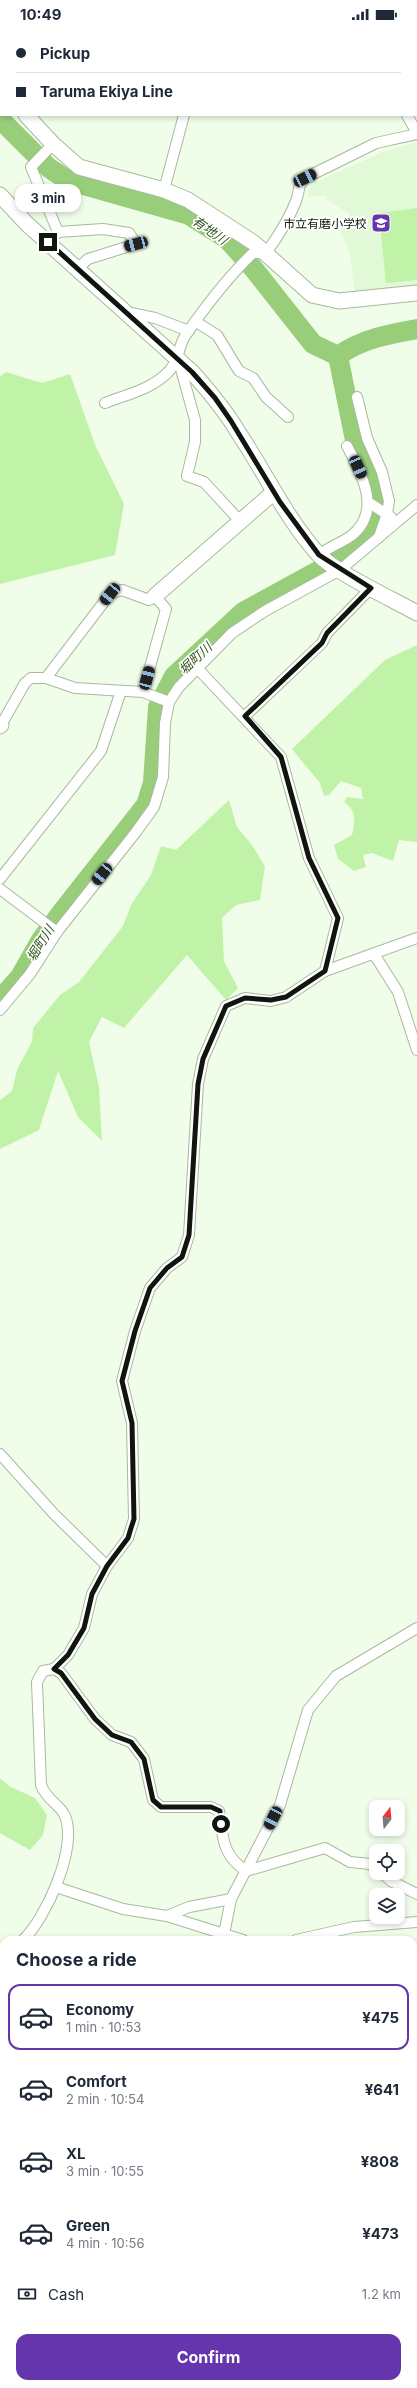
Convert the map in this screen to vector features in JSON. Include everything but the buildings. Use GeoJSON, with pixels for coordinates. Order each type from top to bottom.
{"type":"FeatureCollection","features":[{"type":"Feature","properties":{"kind":"main road"},"geometry":{"type":"LineString","coordinates":[[27,116],[50,145],[79,167],[164,190],[188,200],[254,243],[260,253],[312,295],[339,301],[417,293]]}},
{"type":"Feature","properties":{"kind":"main road"},"geometry":{"type":"LineString","coordinates":[[0,195],[53,237],[78,268],[178,358],[215,398],[238,432],[274,492],[321,556],[371,588],[417,613]]}},
{"type":"Feature","properties":{"kind":"main road"},"geometry":{"type":"LineString","coordinates":[[155,596],[274,492]]}},
{"type":"Feature","properties":{"kind":"street"},"geometry":{"type":"LineString","coordinates":[[164,190],[184,116]]}},
{"type":"Feature","properties":{"kind":"street"},"geometry":{"type":"LineString","coordinates":[[105,403],[149,386],[165,376],[178,358],[184,338],[189,331],[240,266],[260,253],[296,200],[299,184],[305,178],[376,143],[417,133],[408,116]]}},
{"type":"Feature","properties":{"kind":"street"},"geometry":{"type":"LineString","coordinates":[[50,145],[31,167],[53,237],[103,228],[130,233],[136,244],[88,259],[78,268]]}},
{"type":"Feature","properties":{"kind":"street"},"geometry":{"type":"LineString","coordinates":[[126,312],[155,318],[189,331]]}},
{"type":"Feature","properties":{"kind":"street"},"geometry":{"type":"LineString","coordinates":[[196,322],[218,335],[239,371],[252,378],[266,397],[288,417]]}},
{"type":"Feature","properties":{"kind":"street"},"geometry":{"type":"LineString","coordinates":[[178,358],[195,420],[195,442],[187,476],[204,482],[240,521]]}},
{"type":"Feature","properties":{"kind":"street"},"geometry":{"type":"LineString","coordinates":[[357,397],[367,438],[382,472],[389,501],[387,514],[379,537]]}},
{"type":"Feature","properties":{"kind":"street"},"geometry":{"type":"LineString","coordinates":[[321,556],[330,546],[351,535],[364,516],[368,502],[366,486],[347,446]]}},
{"type":"Feature","properties":{"kind":"street"},"geometry":{"type":"LineString","coordinates":[[368,502],[397,522]]}},
{"type":"Feature","properties":{"kind":"street"},"geometry":{"type":"LineString","coordinates":[[0,1010],[30,974],[57,932],[154,807],[164,777],[165,724],[169,702],[179,686],[198,669],[232,633],[265,611],[338,568],[379,537],[417,505]]}},
{"type":"Feature","properties":{"kind":"street"},"geometry":{"type":"LineString","coordinates":[[245,716],[322,643],[327,633],[371,588]]}},
{"type":"Feature","properties":{"kind":"street"},"geometry":{"type":"LineString","coordinates":[[46,678],[110,594],[122,590],[149,600],[155,596],[166,608],[146,693]]}},
{"type":"Feature","properties":{"kind":"street"},"geometry":{"type":"LineString","coordinates":[[198,669],[245,716],[281,757],[309,858],[338,918],[325,971]]}},
{"type":"Feature","properties":{"kind":"street"},"geometry":{"type":"LineString","coordinates":[[0,725],[25,683],[31,678],[46,678],[75,688],[146,693],[169,702]]}},
{"type":"Feature","properties":{"kind":"street"},"geometry":{"type":"LineString","coordinates":[[0,879],[101,751],[121,691]]}},
{"type":"Feature","properties":{"kind":"street"},"geometry":{"type":"LineString","coordinates":[[0,889],[57,932]]}},
{"type":"Feature","properties":{"kind":"street"},"geometry":{"type":"LineString","coordinates":[[25,1936],[46,1910],[56,1887],[67,1843],[65,1816],[45,1796],[41,1785],[37,1682],[43,1671],[54,1669],[68,1655],[84,1628],[92,1594],[107,1566],[128,1538],[134,1519],[132,1423],[122,1381],[135,1331],[150,1288],[167,1268],[182,1257],[189,1235],[198,1084],[203,1059],[226,1006],[245,998],[271,1000],[286,997],[325,971],[417,938]]}},
{"type":"Feature","properties":{"kind":"street"},"geometry":{"type":"LineString","coordinates":[[374,954],[398,992],[417,1050]]}},
{"type":"Feature","properties":{"kind":"street"},"geometry":{"type":"LineString","coordinates":[[0,1454],[54,1514],[107,1566]]}},
{"type":"Feature","properties":{"kind":"street"},"geometry":{"type":"LineString","coordinates":[[221,1936],[231,1899],[280,1805],[308,1710],[336,1676],[417,1628]]}},
{"type":"Feature","properties":{"kind":"street"},"geometry":{"type":"LineString","coordinates":[[54,1669],[61,1673],[95,1719],[112,1735],[131,1742],[144,1759],[153,1800],[161,1807],[211,1807],[220,1811],[225,1849],[235,1864],[246,1871],[325,1848],[350,1862],[369,1864]]}},
{"type":"Feature","properties":{"kind":"street"},"geometry":{"type":"LineString","coordinates":[[390,1880],[417,1894]]}},
{"type":"Feature","properties":{"kind":"street"},"geometry":{"type":"LineString","coordinates":[[56,1887],[123,1909],[168,1916],[218,1936]]}},
{"type":"Feature","properties":{"kind":"street"},"geometry":{"type":"LineString","coordinates":[[168,1916],[189,1907],[231,1899]]}},
{"type":"Feature","properties":{"kind":"street"},"geometry":{"type":"LineString","coordinates":[[330,1936],[354,1927],[417,1922]]}},
{"type":"Feature","properties":{"kind":"shaded area","name":"市立有磨小学校"},"geometry":{"type":"Polygon","coordinates":[[[417,142],[417,291],[355,295],[350,255],[341,232],[350,214],[327,200],[326,196],[308,197],[309,190],[315,183],[382,152],[417,142]]]}},
{"type":"Feature","properties":{"kind":"green space"},"geometry":{"type":"Polygon","coordinates":[[[417,208],[417,280],[386,283],[379,213],[417,208]]]}},
{"type":"Feature","properties":{"kind":"green space"},"geometry":{"type":"Polygon","coordinates":[[[6,372],[42,383],[70,374],[96,447],[124,504],[115,555],[0,584],[0,377],[6,372]]]}},
{"type":"Feature","properties":{"kind":"green space"},"geometry":{"type":"Polygon","coordinates":[[[417,645],[417,842],[399,840],[393,861],[372,853],[363,855],[366,867],[354,871],[338,859],[334,845],[352,835],[354,817],[351,809],[344,802],[347,797],[363,799],[361,788],[341,781],[329,795],[324,796],[320,783],[292,749],[385,660],[417,645]]]}},
{"type":"Feature","properties":{"kind":"green space"},"geometry":{"type":"Polygon","coordinates":[[[229,800],[237,827],[252,845],[265,866],[260,900],[236,905],[222,918],[224,961],[238,988],[226,1000],[187,955],[124,1028],[102,1017],[89,1042],[99,1087],[102,1141],[78,1117],[58,1071],[39,1130],[0,1149],[0,1100],[12,1091],[17,1070],[32,1041],[33,1028],[60,995],[79,982],[123,926],[131,905],[151,875],[161,846],[176,850],[229,800]]]}},
{"type":"Feature","properties":{"kind":"green space"},"geometry":{"type":"Polygon","coordinates":[[[0,1778],[9,1786],[35,1798],[47,1815],[43,1835],[30,1850],[0,1833],[0,1778]]]}},
{"type":"Feature","properties":{"kind":"waterway","name":"有地川"},"geometry":{"type":"LineString","coordinates":[[0,119],[49,168],[69,181],[189,215],[227,239],[253,268],[313,344],[338,356]]}},
{"type":"Feature","properties":{"kind":"waterway","name":"有地川"},"geometry":{"type":"LineString","coordinates":[[338,356],[366,341],[386,335],[417,329]]}},
{"type":"Feature","properties":{"kind":"waterway","name":"堀町川"},"geometry":{"type":"LineString","coordinates":[[0,999],[20,977],[41,940],[61,913],[146,805],[153,783],[158,707],[174,676],[243,612],[349,554],[368,536],[378,519],[381,490],[357,450],[338,356]]}},
{"type":"Feature","properties":{"kind":"place","name":"市立有磨小学校"},"geometry":{"type":"Point","coordinates":[381,223]}},
{"type":"Feature","properties":{"kind":"route"},"geometry":{"type":"LineString","coordinates":[[48,242],[59,250],[192,372],[215,398],[231,421],[280,502],[319,555],[340,570],[371,588],[327,633],[322,643],[245,716],[281,757],[309,858],[338,918],[325,971],[286,997],[271,1000],[245,998],[226,1006],[203,1059],[198,1084],[189,1235],[182,1257],[167,1268],[150,1288],[128,1353],[122,1381],[129,1404],[132,1423],[134,1519],[128,1538],[107,1566],[92,1594],[84,1628],[68,1655],[54,1669],[61,1673],[95,1719],[112,1735],[131,1742],[144,1759],[153,1800],[161,1807],[211,1807],[220,1811],[221,1824]]}}]}
